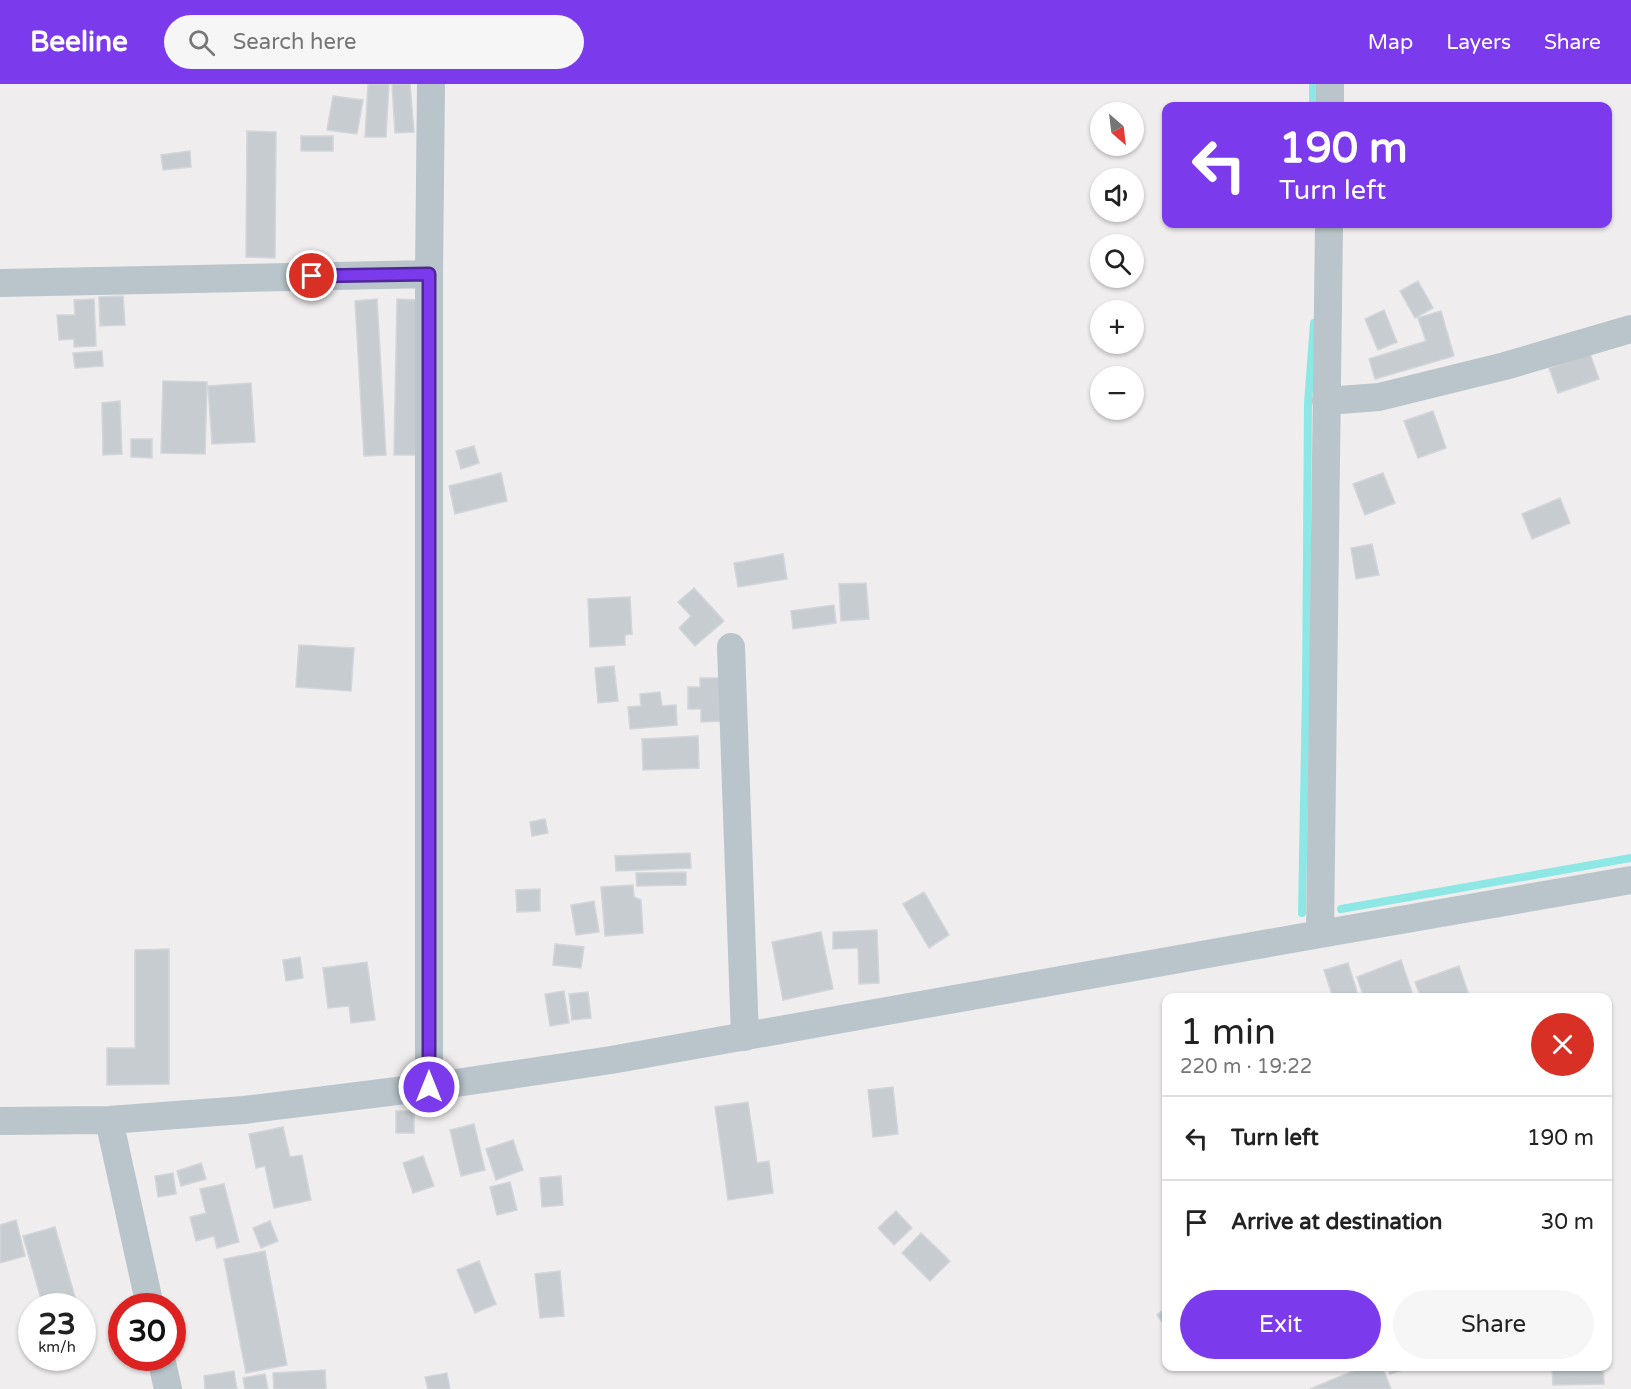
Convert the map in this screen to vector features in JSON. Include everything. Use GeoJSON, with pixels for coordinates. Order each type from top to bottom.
{"type":"FeatureCollection","features":[{"type":"Feature","properties":{"kind":"street"},"geometry":{"type":"LineString","coordinates":[[429,1087],[431,84]]}},
{"type":"Feature","properties":{"kind":"street"},"geometry":{"type":"LineString","coordinates":[[1330,84],[1330,102]]}},
{"type":"Feature","properties":{"kind":"street"},"geometry":{"type":"LineString","coordinates":[[1320,934],[1329,228]]}},
{"type":"Feature","properties":{"kind":"street"},"geometry":{"type":"LineString","coordinates":[[0,283],[429,274]]}},
{"type":"Feature","properties":{"kind":"street"},"geometry":{"type":"LineString","coordinates":[[1326,401],[1379,397],[1505,366],[1631,329]]}},
{"type":"Feature","properties":{"kind":"street"},"geometry":{"type":"LineString","coordinates":[[731,647],[745,1037]]}},
{"type":"Feature","properties":{"kind":"street"},"geometry":{"type":"LineString","coordinates":[[0,1121],[108,1119],[244,1110],[429,1087],[745,1037],[1631,880]]}},
{"type":"Feature","properties":{"kind":"street"},"geometry":{"type":"LineString","coordinates":[[108,1119],[147,1293]]}},
{"type":"Feature","properties":{"kind":"street"},"geometry":{"type":"LineString","coordinates":[[164,1371],[168,1389]]}},
{"type":"Feature","properties":{"kind":"building"},"geometry":{"type":"Polygon","coordinates":[[[368,84],[389,84],[386,137],[365,137],[368,84]]]}},
{"type":"Feature","properties":{"kind":"building"},"geometry":{"type":"Polygon","coordinates":[[[392,84],[410,84],[414,132],[395,133],[392,84]]]}},
{"type":"Feature","properties":{"kind":"building"},"geometry":{"type":"Polygon","coordinates":[[[333,96],[363,100],[357,134],[327,130],[333,96]]]}},
{"type":"Feature","properties":{"kind":"building"},"geometry":{"type":"Polygon","coordinates":[[[247,131],[276,132],[275,258],[246,257],[247,131]]]}},
{"type":"Feature","properties":{"kind":"building"},"geometry":{"type":"Polygon","coordinates":[[[301,136],[333,136],[333,151],[301,151],[301,136]]]}},
{"type":"Feature","properties":{"kind":"building"},"geometry":{"type":"Polygon","coordinates":[[[190,151],[191,167],[163,170],[161,155],[190,151]]]}},
{"type":"Feature","properties":{"kind":"building"},"geometry":{"type":"Polygon","coordinates":[[[1418,281],[1433,308],[1415,318],[1400,291],[1418,281]]]}},
{"type":"Feature","properties":{"kind":"building"},"geometry":{"type":"Polygon","coordinates":[[[123,296],[125,325],[100,326],[99,297],[123,296]]]}},
{"type":"Feature","properties":{"kind":"building"},"geometry":{"type":"Polygon","coordinates":[[[94,299],[96,346],[74,347],[74,339],[59,340],[57,315],[75,315],[74,300],[94,299]]]}},
{"type":"Feature","properties":{"kind":"building"},"geometry":{"type":"Polygon","coordinates":[[[377,299],[386,455],[364,456],[355,301],[377,299]]]}},
{"type":"Feature","properties":{"kind":"building"},"geometry":{"type":"Polygon","coordinates":[[[397,299],[418,300],[416,455],[394,455],[397,299]]]}},
{"type":"Feature","properties":{"kind":"building"},"geometry":{"type":"Polygon","coordinates":[[[1384,310],[1397,342],[1378,350],[1365,319],[1384,310]]]}},
{"type":"Feature","properties":{"kind":"building"},"geometry":{"type":"Polygon","coordinates":[[[1441,311],[1454,356],[1375,379],[1369,359],[1426,341],[1418,318],[1441,311]]]}},
{"type":"Feature","properties":{"kind":"building"},"geometry":{"type":"Polygon","coordinates":[[[102,351],[103,366],[75,368],[73,353],[102,351]]]}},
{"type":"Feature","properties":{"kind":"building"},"geometry":{"type":"Polygon","coordinates":[[[1590,354],[1599,379],[1558,393],[1549,368],[1590,354]]]}},
{"type":"Feature","properties":{"kind":"building"},"geometry":{"type":"Polygon","coordinates":[[[163,381],[207,382],[205,454],[161,453],[163,381]]]}},
{"type":"Feature","properties":{"kind":"building"},"geometry":{"type":"Polygon","coordinates":[[[251,383],[255,442],[212,444],[208,386],[251,383]]]}},
{"type":"Feature","properties":{"kind":"building"},"geometry":{"type":"Polygon","coordinates":[[[120,401],[122,454],[103,455],[102,403],[120,401]]]}},
{"type":"Feature","properties":{"kind":"building"},"geometry":{"type":"Polygon","coordinates":[[[1433,411],[1446,448],[1418,458],[1404,421],[1433,411]]]}},
{"type":"Feature","properties":{"kind":"building"},"geometry":{"type":"Polygon","coordinates":[[[131,439],[152,439],[152,458],[131,457],[131,439]]]}},
{"type":"Feature","properties":{"kind":"building"},"geometry":{"type":"Polygon","coordinates":[[[474,446],[479,463],[461,469],[456,451],[474,446]]]}},
{"type":"Feature","properties":{"kind":"building"},"geometry":{"type":"Polygon","coordinates":[[[501,473],[507,501],[455,514],[449,486],[501,473]]]}},
{"type":"Feature","properties":{"kind":"building"},"geometry":{"type":"Polygon","coordinates":[[[1383,473],[1395,503],[1365,515],[1353,484],[1383,473]]]}},
{"type":"Feature","properties":{"kind":"building"},"geometry":{"type":"Polygon","coordinates":[[[1560,498],[1570,523],[1532,539],[1522,514],[1560,498]]]}},
{"type":"Feature","properties":{"kind":"building"},"geometry":{"type":"Polygon","coordinates":[[[1372,544],[1379,575],[1356,579],[1351,548],[1372,544]]]}},
{"type":"Feature","properties":{"kind":"building"},"geometry":{"type":"Polygon","coordinates":[[[783,554],[787,579],[738,587],[734,563],[783,554]]]}},
{"type":"Feature","properties":{"kind":"building"},"geometry":{"type":"Polygon","coordinates":[[[866,583],[869,619],[841,621],[839,584],[866,583]]]}},
{"type":"Feature","properties":{"kind":"building"},"geometry":{"type":"Polygon","coordinates":[[[694,588],[724,621],[695,646],[679,628],[691,616],[678,602],[694,588]]]}},
{"type":"Feature","properties":{"kind":"building"},"geometry":{"type":"Polygon","coordinates":[[[630,597],[632,634],[625,635],[625,645],[590,647],[588,599],[630,597]]]}},
{"type":"Feature","properties":{"kind":"building"},"geometry":{"type":"Polygon","coordinates":[[[834,605],[836,623],[793,629],[791,611],[834,605]]]}},
{"type":"Feature","properties":{"kind":"building"},"geometry":{"type":"Polygon","coordinates":[[[299,645],[354,648],[351,691],[296,687],[299,645]]]}},
{"type":"Feature","properties":{"kind":"building"},"geometry":{"type":"Polygon","coordinates":[[[614,666],[618,701],[598,703],[595,668],[614,666]]]}},
{"type":"Feature","properties":{"kind":"building"},"geometry":{"type":"Polygon","coordinates":[[[700,678],[722,678],[723,721],[701,722],[701,709],[688,709],[688,687],[700,687],[700,678]]]}},
{"type":"Feature","properties":{"kind":"building"},"geometry":{"type":"Polygon","coordinates":[[[660,692],[662,706],[676,705],[677,725],[630,729],[628,707],[641,706],[640,694],[660,692]]]}},
{"type":"Feature","properties":{"kind":"building"},"geometry":{"type":"Polygon","coordinates":[[[698,736],[699,768],[643,770],[642,739],[698,736]]]}},
{"type":"Feature","properties":{"kind":"building"},"geometry":{"type":"Polygon","coordinates":[[[545,819],[548,833],[532,836],[530,822],[545,819]]]}},
{"type":"Feature","properties":{"kind":"building"},"geometry":{"type":"Polygon","coordinates":[[[690,853],[691,868],[616,871],[615,856],[690,853]]]}},
{"type":"Feature","properties":{"kind":"building"},"geometry":{"type":"Polygon","coordinates":[[[686,872],[686,885],[637,886],[636,873],[686,872]]]}},
{"type":"Feature","properties":{"kind":"building"},"geometry":{"type":"Polygon","coordinates":[[[633,885],[634,897],[641,900],[643,933],[605,936],[601,887],[633,885]]]}},
{"type":"Feature","properties":{"kind":"building"},"geometry":{"type":"Polygon","coordinates":[[[540,889],[540,911],[517,912],[516,890],[540,889]]]}},
{"type":"Feature","properties":{"kind":"building"},"geometry":{"type":"Polygon","coordinates":[[[924,892],[949,935],[929,948],[903,904],[924,892]]]}},
{"type":"Feature","properties":{"kind":"building"},"geometry":{"type":"Polygon","coordinates":[[[594,901],[599,932],[576,935],[571,905],[594,901]]]}},
{"type":"Feature","properties":{"kind":"building"},"geometry":{"type":"Polygon","coordinates":[[[877,930],[879,983],[859,984],[858,948],[833,949],[833,932],[877,930]]]}},
{"type":"Feature","properties":{"kind":"building"},"geometry":{"type":"Polygon","coordinates":[[[821,932],[833,989],[783,1000],[772,942],[821,932]]]}},
{"type":"Feature","properties":{"kind":"building"},"geometry":{"type":"Polygon","coordinates":[[[555,944],[584,947],[581,968],[553,965],[555,944]]]}},
{"type":"Feature","properties":{"kind":"building"},"geometry":{"type":"Polygon","coordinates":[[[169,949],[169,1084],[107,1085],[107,1048],[135,1048],[135,950],[169,949]]]}},
{"type":"Feature","properties":{"kind":"building"},"geometry":{"type":"Polygon","coordinates":[[[300,957],[303,978],[286,981],[283,960],[300,957]]]}},
{"type":"Feature","properties":{"kind":"building"},"geometry":{"type":"Polygon","coordinates":[[[1401,960],[1412,993],[1362,993],[1357,977],[1401,960]]]}},
{"type":"Feature","properties":{"kind":"building"},"geometry":{"type":"Polygon","coordinates":[[[367,962],[375,1020],[351,1023],[349,1006],[328,1008],[323,968],[367,962]]]}},
{"type":"Feature","properties":{"kind":"building"},"geometry":{"type":"Polygon","coordinates":[[[1348,963],[1357,993],[1331,993],[1324,970],[1348,963]]]}},
{"type":"Feature","properties":{"kind":"building"},"geometry":{"type":"Polygon","coordinates":[[[1459,966],[1468,993],[1419,993],[1415,982],[1459,966]]]}},
{"type":"Feature","properties":{"kind":"building"},"geometry":{"type":"Polygon","coordinates":[[[564,991],[569,1023],[550,1026],[545,994],[564,991]]]}},
{"type":"Feature","properties":{"kind":"building"},"geometry":{"type":"Polygon","coordinates":[[[588,992],[591,1018],[572,1020],[569,994],[588,992]]]}},
{"type":"Feature","properties":{"kind":"building"},"geometry":{"type":"Polygon","coordinates":[[[893,1087],[898,1134],[873,1137],[868,1090],[893,1087]]]}},
{"type":"Feature","properties":{"kind":"building"},"geometry":{"type":"Polygon","coordinates":[[[748,1102],[757,1163],[769,1161],[773,1193],[728,1200],[715,1107],[748,1102]]]}},
{"type":"Feature","properties":{"kind":"building"},"geometry":{"type":"Polygon","coordinates":[[[396,1111],[414,1111],[414,1133],[396,1133],[396,1111]]]}},
{"type":"Feature","properties":{"kind":"building"},"geometry":{"type":"Polygon","coordinates":[[[474,1124],[485,1170],[461,1176],[450,1130],[474,1124]]]}},
{"type":"Feature","properties":{"kind":"building"},"geometry":{"type":"Polygon","coordinates":[[[283,1127],[290,1157],[302,1155],[311,1200],[274,1208],[265,1166],[256,1168],[249,1134],[283,1127]]]}},
{"type":"Feature","properties":{"kind":"building"},"geometry":{"type":"Polygon","coordinates":[[[513,1140],[523,1170],[496,1180],[486,1149],[513,1140]]]}},
{"type":"Feature","properties":{"kind":"building"},"geometry":{"type":"Polygon","coordinates":[[[423,1156],[434,1186],[413,1193],[403,1163],[423,1156]]]}},
{"type":"Feature","properties":{"kind":"building"},"geometry":{"type":"Polygon","coordinates":[[[201,1163],[206,1179],[181,1186],[177,1171],[201,1163]]]}},
{"type":"Feature","properties":{"kind":"building"},"geometry":{"type":"Polygon","coordinates":[[[173,1173],[176,1194],[158,1197],[155,1176],[173,1173]]]}},
{"type":"Feature","properties":{"kind":"building"},"geometry":{"type":"Polygon","coordinates":[[[561,1176],[563,1205],[542,1207],[540,1178],[561,1176]]]}},
{"type":"Feature","properties":{"kind":"building"},"geometry":{"type":"Polygon","coordinates":[[[510,1182],[517,1210],[497,1215],[490,1187],[510,1182]]]}},
{"type":"Feature","properties":{"kind":"building"},"geometry":{"type":"Polygon","coordinates":[[[224,1184],[239,1242],[217,1248],[214,1236],[196,1241],[190,1217],[206,1213],[200,1189],[224,1184]]]}},
{"type":"Feature","properties":{"kind":"building"},"geometry":{"type":"Polygon","coordinates":[[[896,1211],[912,1228],[894,1245],[878,1228],[896,1211]]]}},
{"type":"Feature","properties":{"kind":"building"},"geometry":{"type":"Polygon","coordinates":[[[16,1220],[25,1256],[0,1263],[0,1225],[16,1220]]]}},
{"type":"Feature","properties":{"kind":"building"},"geometry":{"type":"Polygon","coordinates":[[[270,1221],[278,1241],[261,1248],[253,1228],[270,1221]]]}},
{"type":"Feature","properties":{"kind":"building"},"geometry":{"type":"Polygon","coordinates":[[[55,1227],[74,1293],[39,1293],[23,1236],[55,1227]]]}},
{"type":"Feature","properties":{"kind":"building"},"geometry":{"type":"Polygon","coordinates":[[[921,1233],[950,1261],[930,1281],[902,1253],[921,1233]]]}},
{"type":"Feature","properties":{"kind":"building"},"geometry":{"type":"Polygon","coordinates":[[[265,1251],[287,1365],[246,1373],[224,1259],[265,1251]]]}},
{"type":"Feature","properties":{"kind":"building"},"geometry":{"type":"Polygon","coordinates":[[[479,1261],[496,1304],[475,1313],[457,1270],[479,1261]]]}},
{"type":"Feature","properties":{"kind":"building"},"geometry":{"type":"Polygon","coordinates":[[[560,1271],[564,1316],[540,1318],[535,1274],[560,1271]]]}},
{"type":"Feature","properties":{"kind":"building"},"geometry":{"type":"Polygon","coordinates":[[[1162,1311],[1162,1322],[1157,1315],[1162,1311]]]}},
{"type":"Feature","properties":{"kind":"building"},"geometry":{"type":"Polygon","coordinates":[[[325,1370],[326,1389],[274,1389],[273,1373],[325,1370]]]}},
{"type":"Feature","properties":{"kind":"building"},"geometry":{"type":"Polygon","coordinates":[[[234,1371],[237,1389],[205,1389],[204,1376],[234,1371]]]}},
{"type":"Feature","properties":{"kind":"building"},"geometry":{"type":"Polygon","coordinates":[[[1353,1371],[1384,1371],[1391,1389],[1310,1389],[1353,1371]]]}},
{"type":"Feature","properties":{"kind":"building"},"geometry":{"type":"Polygon","coordinates":[[[1552,1371],[1603,1371],[1604,1384],[1553,1385],[1552,1371]]]}},
{"type":"Feature","properties":{"kind":"building"},"geometry":{"type":"Polygon","coordinates":[[[447,1373],[450,1389],[428,1389],[425,1377],[447,1373]]]}},
{"type":"Feature","properties":{"kind":"building"},"geometry":{"type":"Polygon","coordinates":[[[265,1374],[268,1389],[245,1389],[243,1378],[265,1374]]]}},
{"type":"Feature","properties":{"kind":"waterway"},"geometry":{"type":"LineString","coordinates":[[1313,84],[1313,102]]}},
{"type":"Feature","properties":{"kind":"waterway"},"geometry":{"type":"LineString","coordinates":[[1302,913],[1308,403],[1314,323]]}},
{"type":"Feature","properties":{"kind":"waterway"},"geometry":{"type":"LineString","coordinates":[[1341,909],[1631,858]]}},
{"type":"Feature","properties":{"kind":"route"},"geometry":{"type":"LineString","coordinates":[[312,276],[429,274],[429,1087]]}}]}
